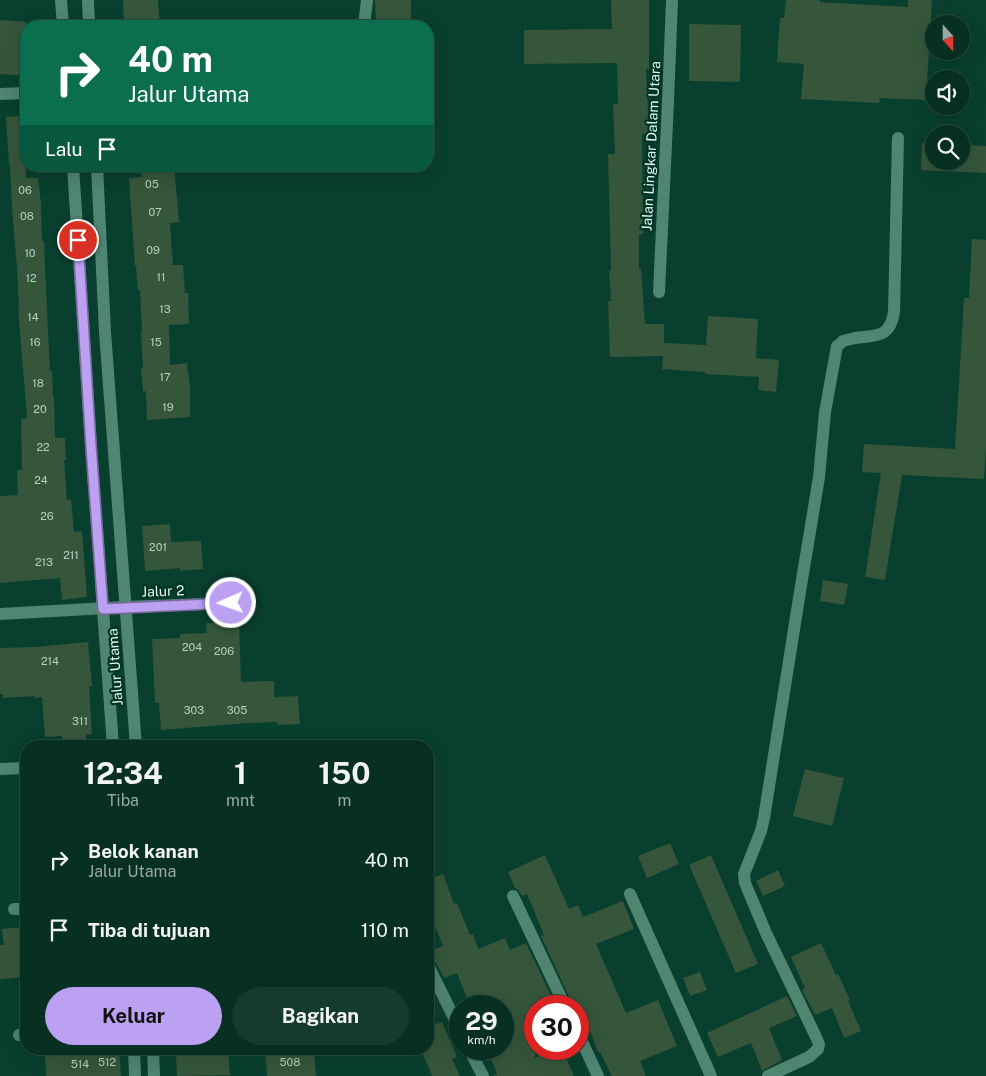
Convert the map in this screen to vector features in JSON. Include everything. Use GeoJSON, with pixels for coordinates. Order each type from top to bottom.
{"type":"FeatureCollection","features":[{"type":"Feature","properties":{"kind":"street"},"geometry":{"type":"LineString","coordinates":[[61,0],[63,20]]}},
{"type":"Feature","properties":{"kind":"street"},"geometry":{"type":"LineString","coordinates":[[88,0],[89,20]]}},
{"type":"Feature","properties":{"kind":"street"},"geometry":{"type":"LineString","coordinates":[[365,20],[367,0]]}},
{"type":"Feature","properties":{"kind":"street","name":"Jalan Lingkar Dalam Utara"},"geometry":{"type":"LineString","coordinates":[[659,292],[672,0]]}},
{"type":"Feature","properties":{"kind":"street"},"geometry":{"type":"LineString","coordinates":[[0,94],[20,94]]}},
{"type":"Feature","properties":{"kind":"street"},"geometry":{"type":"LineString","coordinates":[[768,1076],[810,1056],[818,1049],[819,1044],[747,892],[744,874],[761,831],[764,818],[819,477],[826,412],[837,346],[849,339],[880,334],[892,323],[894,312],[898,138]]}},
{"type":"Feature","properties":{"kind":"street","name":"Jalur Utama"},"geometry":{"type":"LineString","coordinates":[[73,172],[113,740]]}},
{"type":"Feature","properties":{"kind":"street","name":"Jalur Utama"},"geometry":{"type":"LineString","coordinates":[[97,172],[105,332],[136,740]]}},
{"type":"Feature","properties":{"kind":"street"},"geometry":{"type":"LineString","coordinates":[[84,332],[105,332]]}},
{"type":"Feature","properties":{"kind":"street","name":"Jalur 2"},"geometry":{"type":"LineString","coordinates":[[103,609],[231,603]]}},
{"type":"Feature","properties":{"kind":"street"},"geometry":{"type":"LineString","coordinates":[[0,614],[103,609]]}},
{"type":"Feature","properties":{"kind":"street"},"geometry":{"type":"LineString","coordinates":[[0,769],[20,768]]}},
{"type":"Feature","properties":{"kind":"street"},"geometry":{"type":"LineString","coordinates":[[630,894],[711,1076]]}},
{"type":"Feature","properties":{"kind":"street"},"geometry":{"type":"LineString","coordinates":[[513,896],[560,995]]}},
{"type":"Feature","properties":{"kind":"street"},"geometry":{"type":"LineString","coordinates":[[434,976],[449,1007]]}},
{"type":"Feature","properties":{"kind":"street"},"geometry":{"type":"LineString","coordinates":[[134,1055],[135,1076]]}},
{"type":"Feature","properties":{"kind":"street"},"geometry":{"type":"LineString","coordinates":[[153,1055],[154,1076]]}},
{"type":"Feature","properties":{"kind":"street"},"geometry":{"type":"LineString","coordinates":[[589,1057],[598,1076]]}},
{"type":"Feature","properties":{"kind":"street"},"geometry":{"type":"LineString","coordinates":[[475,1060],[483,1076]]}},
{"type":"Feature","properties":{"kind":"building"},"geometry":{"type":"Polygon","coordinates":[[[123,0],[158,0],[160,20],[124,20],[123,0]]]}},
{"type":"Feature","properties":{"kind":"building"},"geometry":{"type":"Polygon","coordinates":[[[375,0],[411,0],[411,20],[376,20],[375,0]]]}},
{"type":"Feature","properties":{"kind":"building"},"geometry":{"type":"Polygon","coordinates":[[[611,0],[649,0],[649,69],[646,69],[649,134],[642,134],[643,234],[639,234],[639,269],[641,269],[645,324],[664,324],[664,343],[706,345],[708,316],[758,319],[756,358],[779,360],[776,392],[758,390],[759,377],[662,369],[663,356],[610,357],[608,301],[611,301],[609,271],[611,271],[608,154],[615,154],[613,104],[618,104],[617,63],[524,64],[524,30],[612,29],[611,0]]]}},
{"type":"Feature","properties":{"kind":"building"},"geometry":{"type":"Polygon","coordinates":[[[786,0],[820,0],[820,2],[908,7],[908,0],[932,0],[931,15],[925,15],[925,60],[928,60],[928,70],[925,70],[925,100],[880,98],[879,103],[801,99],[804,64],[777,62],[780,18],[784,18],[786,0]]]}},
{"type":"Feature","properties":{"kind":"building"},"geometry":{"type":"Polygon","coordinates":[[[0,20],[20,22],[20,76],[0,74],[0,20]]]}},
{"type":"Feature","properties":{"kind":"building"},"geometry":{"type":"Polygon","coordinates":[[[689,24],[741,25],[740,82],[689,81],[689,24]]]}},
{"type":"Feature","properties":{"kind":"building"},"geometry":{"type":"Polygon","coordinates":[[[20,116],[20,172],[26,172],[26,178],[38,178],[42,241],[44,241],[55,438],[65,438],[66,460],[64,460],[67,500],[71,499],[74,532],[82,531],[87,597],[62,600],[60,578],[0,583],[0,496],[18,495],[17,470],[22,470],[21,419],[27,418],[6,117],[20,116]]]}},
{"type":"Feature","properties":{"kind":"building"},"geometry":{"type":"Polygon","coordinates":[[[922,143],[925,143],[925,170],[970,170],[970,145],[986,146],[986,173],[921,170],[922,143]]]}},
{"type":"Feature","properties":{"kind":"building"},"geometry":{"type":"Polygon","coordinates":[[[141,172],[175,172],[179,222],[170,223],[173,265],[183,265],[185,293],[188,293],[189,324],[169,325],[170,365],[187,363],[190,387],[190,417],[147,420],[146,391],[143,392],[141,368],[143,368],[140,290],[138,290],[135,266],[129,178],[142,177],[141,172]]]}},
{"type":"Feature","properties":{"kind":"building"},"geometry":{"type":"Polygon","coordinates":[[[972,239],[986,240],[986,449],[984,479],[902,475],[885,580],[865,577],[881,473],[862,472],[864,444],[955,449],[964,298],[969,298],[972,239]]]}},
{"type":"Feature","properties":{"kind":"building"},"geometry":{"type":"Polygon","coordinates":[[[170,524],[171,542],[201,541],[203,569],[180,571],[180,568],[145,571],[142,526],[170,524]]]}},
{"type":"Feature","properties":{"kind":"building"},"geometry":{"type":"Polygon","coordinates":[[[823,580],[848,584],[844,605],[820,601],[823,580]]]}},
{"type":"Feature","properties":{"kind":"building"},"geometry":{"type":"Polygon","coordinates":[[[239,622],[241,682],[274,681],[274,697],[298,696],[300,724],[277,725],[277,722],[247,723],[161,730],[159,703],[155,703],[152,639],[180,638],[180,634],[207,633],[206,623],[239,622]]]}},
{"type":"Feature","properties":{"kind":"building"},"geometry":{"type":"Polygon","coordinates":[[[88,642],[92,686],[89,686],[92,734],[86,735],[86,740],[62,740],[62,736],[45,737],[42,697],[3,698],[3,694],[0,694],[0,648],[88,642]]]}},
{"type":"Feature","properties":{"kind":"building"},"geometry":{"type":"Polygon","coordinates":[[[805,769],[844,778],[832,826],[793,816],[805,769]]]}},
{"type":"Feature","properties":{"kind":"building"},"geometry":{"type":"Polygon","coordinates":[[[670,843],[679,864],[647,878],[638,856],[670,843]]]}},
{"type":"Feature","properties":{"kind":"building"},"geometry":{"type":"Polygon","coordinates":[[[545,855],[569,909],[578,905],[583,917],[623,901],[634,929],[596,944],[626,1013],[658,1000],[677,1046],[640,1061],[646,1076],[612,1076],[600,1052],[598,1052],[589,1028],[589,995],[568,995],[541,936],[544,935],[527,894],[522,896],[515,888],[508,872],[545,855]]]}},
{"type":"Feature","properties":{"kind":"building"},"geometry":{"type":"Polygon","coordinates":[[[711,855],[758,964],[736,973],[689,865],[711,855]]]}},
{"type":"Feature","properties":{"kind":"building"},"geometry":{"type":"Polygon","coordinates":[[[778,870],[785,886],[763,896],[756,881],[778,870]]]}},
{"type":"Feature","properties":{"kind":"building"},"geometry":{"type":"Polygon","coordinates":[[[443,874],[454,904],[457,903],[470,935],[473,934],[478,949],[505,938],[510,950],[526,943],[551,995],[524,995],[524,1060],[567,1060],[574,1076],[492,1076],[497,1074],[491,1060],[514,1060],[514,995],[466,995],[457,973],[444,978],[434,960],[434,950],[443,946],[434,923],[434,878],[443,874]]]}},
{"type":"Feature","properties":{"kind":"building"},"geometry":{"type":"Polygon","coordinates":[[[20,927],[20,977],[0,979],[0,945],[4,945],[2,929],[20,927]]]}},
{"type":"Feature","properties":{"kind":"building"},"geometry":{"type":"Polygon","coordinates":[[[821,943],[850,1000],[848,1001],[861,1031],[844,1038],[832,1008],[815,1015],[802,990],[805,988],[791,957],[821,943]]]}},
{"type":"Feature","properties":{"kind":"building"},"geometry":{"type":"Polygon","coordinates":[[[700,972],[707,990],[690,996],[683,978],[700,972]]]}},
{"type":"Feature","properties":{"kind":"building"},"geometry":{"type":"Polygon","coordinates":[[[787,996],[797,1016],[769,1028],[782,1060],[762,1071],[751,1043],[718,1057],[707,1033],[787,996]]]}},
{"type":"Feature","properties":{"kind":"building"},"geometry":{"type":"Polygon","coordinates":[[[442,1022],[449,1038],[449,1060],[452,1060],[460,1076],[432,1076],[423,1055],[434,1055],[434,1025],[442,1022]]]}},
{"type":"Feature","properties":{"kind":"building"},"geometry":{"type":"Polygon","coordinates":[[[45,1055],[119,1055],[121,1076],[46,1076],[45,1055]]]}},
{"type":"Feature","properties":{"kind":"building"},"geometry":{"type":"Polygon","coordinates":[[[228,1055],[230,1075],[177,1076],[176,1056],[228,1055]]]}},
{"type":"Feature","properties":{"kind":"building"},"geometry":{"type":"Polygon","coordinates":[[[265,1055],[314,1055],[316,1076],[267,1076],[265,1055]]]}},
{"type":"Feature","properties":{"kind":"route"},"geometry":{"type":"LineString","coordinates":[[78,240],[103,609],[231,603]]}}]}
